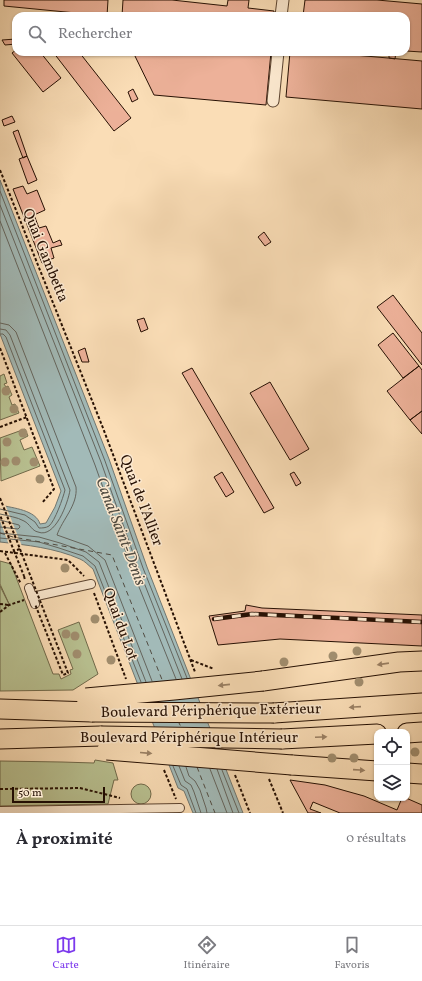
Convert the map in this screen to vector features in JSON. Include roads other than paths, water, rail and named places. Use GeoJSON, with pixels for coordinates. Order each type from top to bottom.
{"type":"FeatureCollection","features":[{"type":"Feature","properties":{"kind":"highway"},"geometry":{"type":"LineString","coordinates":[[89,705],[174,690],[263,681],[399,662],[422,661]]}},
{"type":"Feature","properties":{"kind":"highway","name":"Boulevard Périphérique Extérieur"},"geometry":{"type":"LineString","coordinates":[[9,710],[89,705],[274,712],[422,703]]}},
{"type":"Feature","properties":{"kind":"highway"},"geometry":{"type":"LineString","coordinates":[[410,733],[422,732]]}},
{"type":"Feature","properties":{"kind":"highway","name":"Boulevard Périphérique Intérieur"},"geometry":{"type":"LineString","coordinates":[[0,739],[28,738],[104,743],[282,739],[374,734]]}},
{"type":"Feature","properties":{"kind":"highway"},"geometry":{"type":"LineString","coordinates":[[104,743],[292,766],[374,771]]}},
{"type":"Feature","properties":{"kind":"highway"},"geometry":{"type":"LineString","coordinates":[[410,773],[422,774]]}},
{"type":"Feature","properties":{"kind":"street"},"geometry":{"type":"LineString","coordinates":[[282,12],[283,0]]}},
{"type":"Feature","properties":{"kind":"street"},"geometry":{"type":"LineString","coordinates":[[273,101],[278,56]]}},
{"type":"Feature","properties":{"kind":"street","name":"Quai du Lot"},"geometry":{"type":"LineString","coordinates":[[29,588],[34,601],[91,584]]}},
{"type":"Feature","properties":{"kind":"street"},"geometry":{"type":"LineString","coordinates":[[0,811],[180,808]]}},
{"type":"Feature","properties":{"kind":"water","name":"Canal Saint-Denis"},"geometry":{"type":"Polygon","coordinates":[[[0,180],[109,459],[147,567],[243,813],[193,813],[184,791],[178,788],[93,569],[82,560],[61,552],[0,542],[0,505],[23,510],[38,519],[40,524],[46,523],[55,507],[61,491],[0,334],[0,180]]]}},
{"type":"Feature","properties":{"kind":"railway"},"geometry":{"type":"LineString","coordinates":[[214,619],[252,614],[422,622]]}}]}
